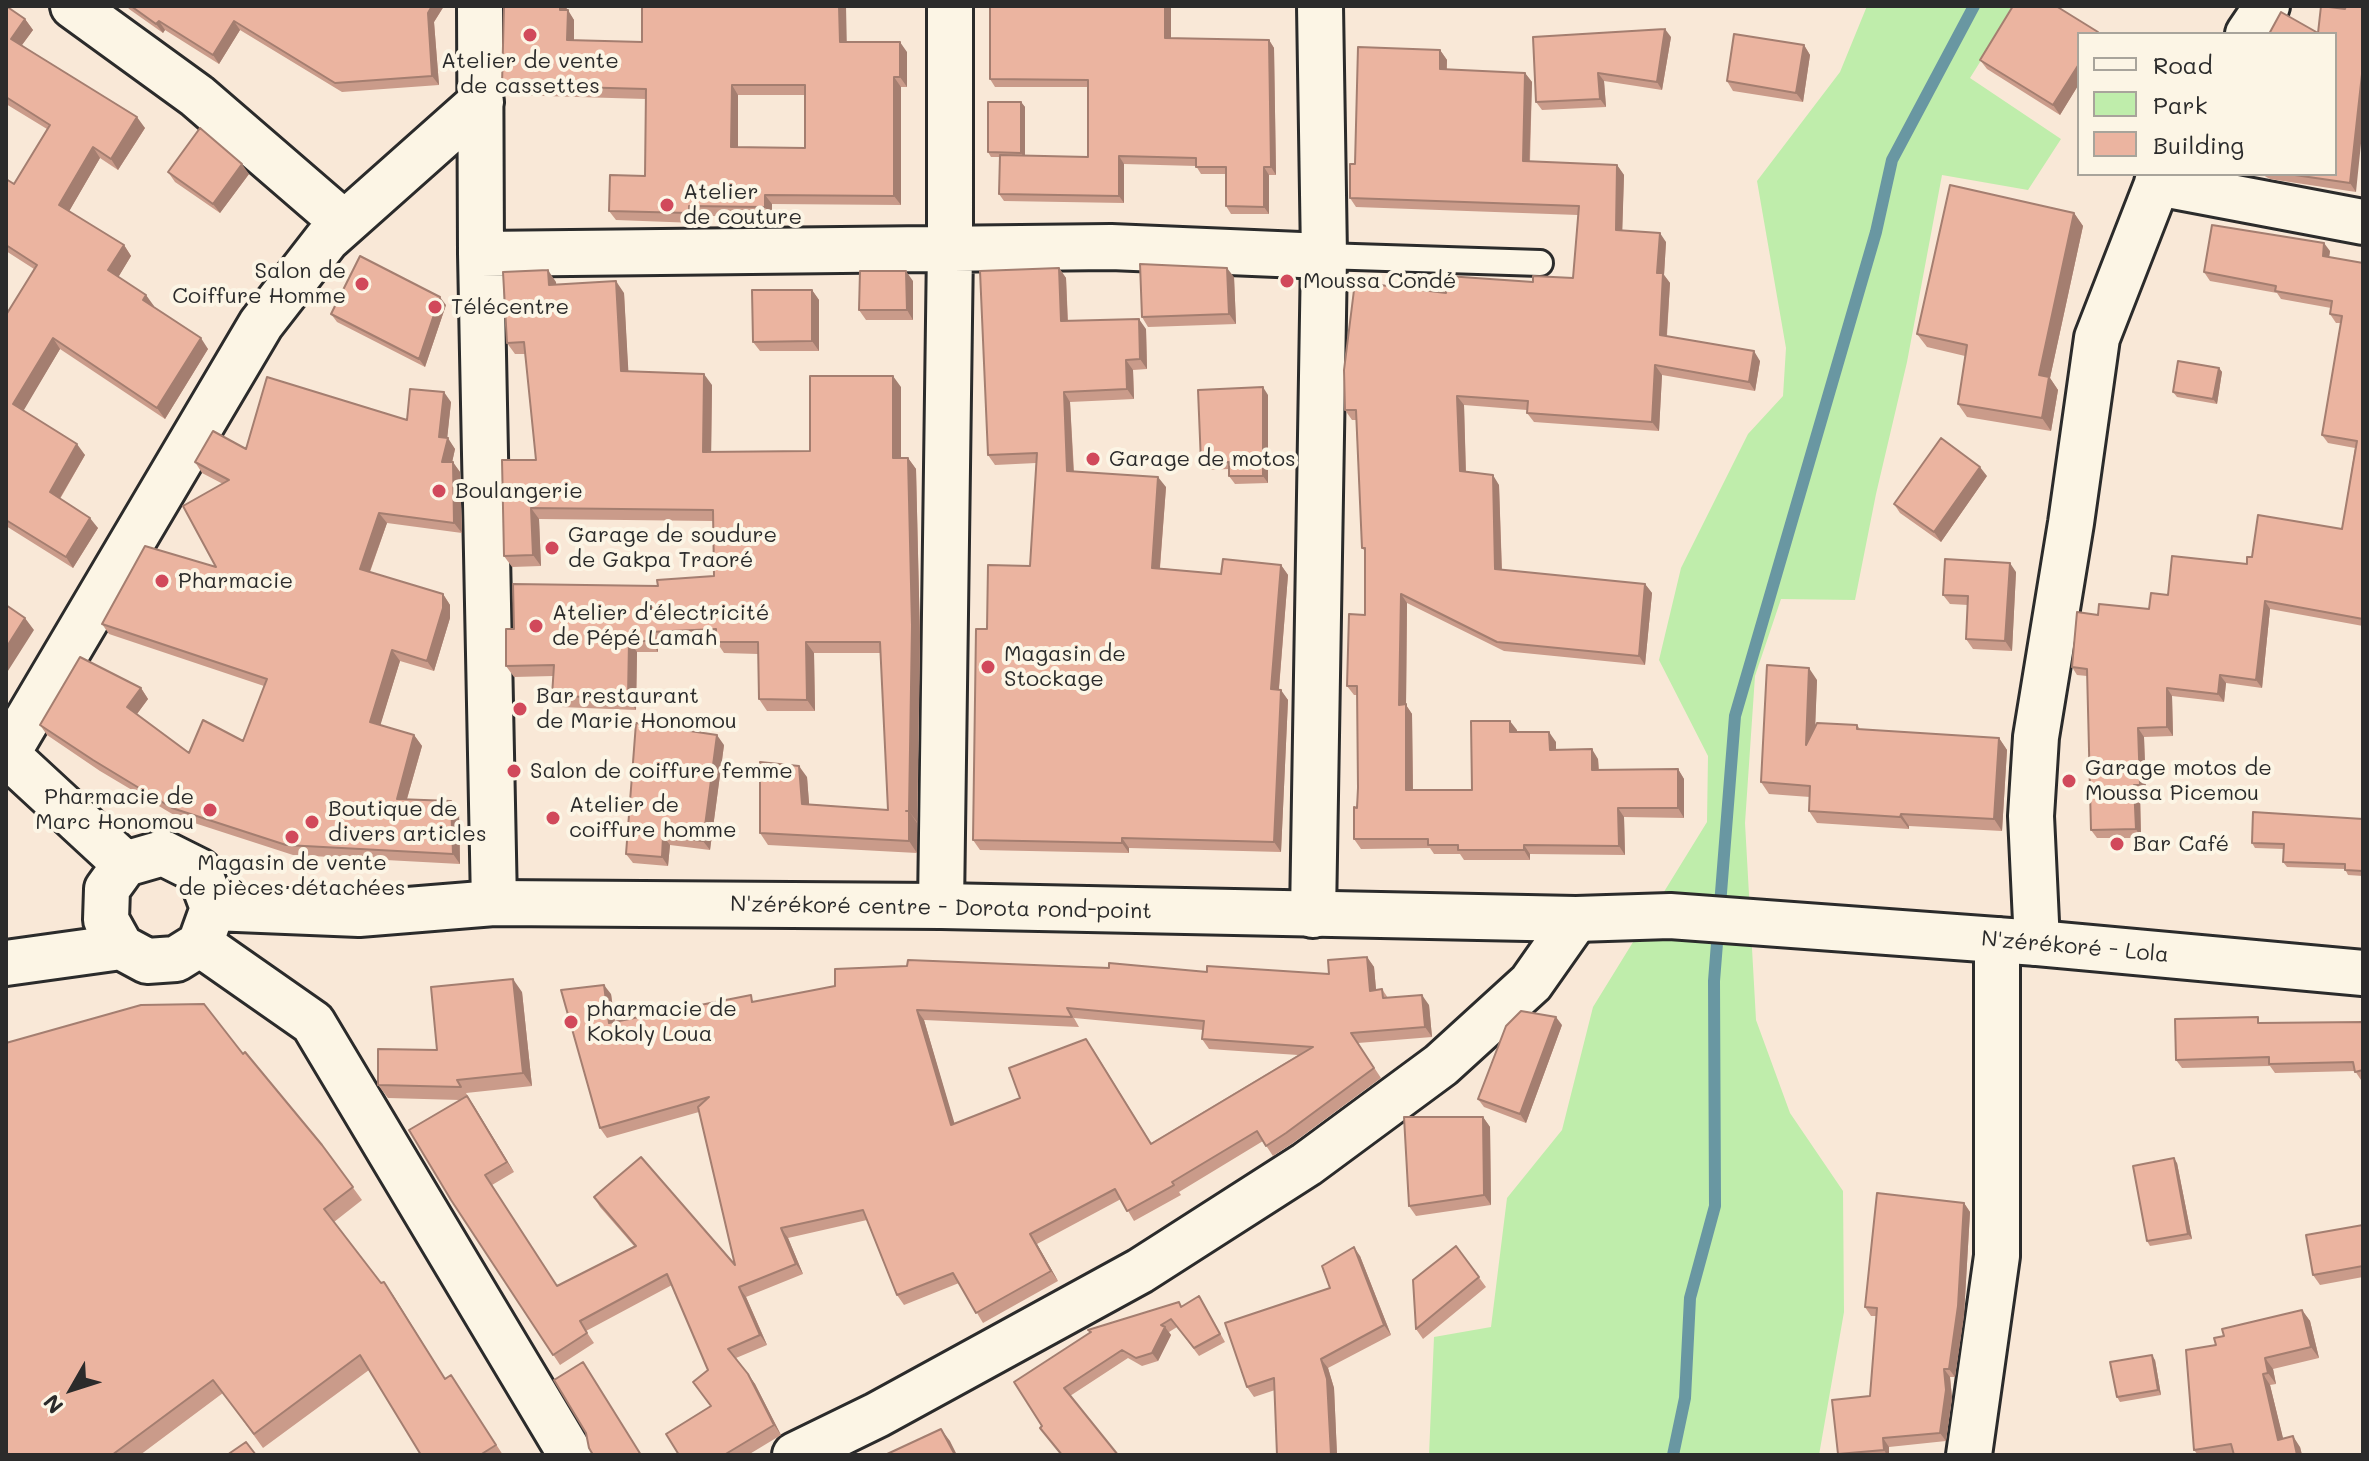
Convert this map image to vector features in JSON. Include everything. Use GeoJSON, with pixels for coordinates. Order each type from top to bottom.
{"type":"FeatureCollection","features":[{"type":"Feature","properties":{"kind":"main road"},"geometry":{"type":"LineString","coordinates":[[73,6],[197,96],[344,223]]}},
{"type":"Feature","properties":{"kind":"main road"},"geometry":{"type":"LineString","coordinates":[[480,6],[481,254],[494,903]]}},
{"type":"Feature","properties":{"kind":"main road"},"geometry":{"type":"LineString","coordinates":[[941,906],[950,248],[950,6]]}},
{"type":"Feature","properties":{"kind":"main road"},"geometry":{"type":"LineString","coordinates":[[1313,915],[1324,256],[1320,6]]}},
{"type":"Feature","properties":{"kind":"main road"},"geometry":{"type":"LineString","coordinates":[[2249,32],[2267,6]]}},
{"type":"Feature","properties":{"kind":"main road"},"geometry":{"type":"LineString","coordinates":[[125,864],[6,754],[261,324],[327,239],[481,102]]}},
{"type":"Feature","properties":{"kind":"main road"},"geometry":{"type":"LineString","coordinates":[[1969,1455],[1997,1256],[2017,941],[2036,737],[2097,338],[2159,179],[2363,222]]}},
{"type":"Feature","properties":{"kind":"main road"},"geometry":{"type":"LineString","coordinates":[[481,254],[1111,247],[1324,256]]}},
{"type":"Feature","properties":{"kind":"main road"},"geometry":{"type":"LineString","coordinates":[[206,926],[176,959],[147,961],[121,947],[106,920],[107,889],[125,864],[163,853],[199,871],[206,926],[313,1023],[571,1455]]}},
{"type":"Feature","properties":{"kind":"main road","name":"N'zérékoré centre - Dorota rond-point"},"geometry":{"type":"LineString","coordinates":[[206,926],[494,903],[941,906],[1576,919],[1670,916]]}},
{"type":"Feature","properties":{"kind":"main road","name":"N'zérékoré - Lola"},"geometry":{"type":"LineString","coordinates":[[1670,916],[2017,941],[2363,973]]}},
{"type":"Feature","properties":{"kind":"main road"},"geometry":{"type":"LineString","coordinates":[[795,1455],[877,1415],[1140,1271],[1307,1164],[1452,1055],[1531,983],[1576,919]]}},
{"type":"Feature","properties":{"kind":"main road"},"geometry":{"type":"LineString","coordinates":[[6,963],[121,947]]}},
{"type":"Feature","properties":{"kind":"lane"},"geometry":{"type":"LineString","coordinates":[[1324,256],[1540,263]]}},
{"type":"Feature","properties":{"kind":"green space"},"geometry":{"type":"Polygon","coordinates":[[[1867,6],[2020,6],[2012,11],[1970,78],[2061,139],[2028,190],[1942,175],[1907,362],[1855,600],[1781,599],[1755,676],[1745,823],[1756,1020],[1790,1113],[1843,1191],[1844,1312],[1819,1455],[1429,1455],[1434,1337],[1491,1327],[1507,1198],[1562,1130],[1593,1007],[1707,822],[1708,756],[1659,660],[1681,568],[1748,434],[1783,396],[1786,348],[1757,181],[1840,72],[1867,6]]]}},
{"type":"Feature","properties":{"kind":"building"},"geometry":{"type":"Polygon","coordinates":[[[6,6],[25,19],[11,39],[137,117],[111,159],[93,147],[59,205],[124,245],[108,270],[146,295],[143,300],[201,338],[157,408],[53,338],[13,404],[77,444],[50,492],[90,518],[66,557],[6,520],[6,315],[37,265],[6,245],[6,179],[14,184],[50,125],[6,97],[6,6]]]}},
{"type":"Feature","properties":{"kind":"building"},"geometry":{"type":"Polygon","coordinates":[[[131,6],[432,6],[428,13],[432,76],[335,83],[234,21],[213,55],[159,21],[156,24],[131,6]]]}},
{"type":"Feature","properties":{"kind":"building"},"geometry":{"type":"Polygon","coordinates":[[[504,6],[560,6],[560,10],[568,10],[567,40],[642,42],[642,6],[839,6],[840,42],[900,42],[900,77],[894,77],[894,196],[765,195],[765,207],[689,206],[689,213],[609,211],[610,175],[645,176],[646,89],[502,85],[504,6]],[[732,85],[731,147],[805,148],[805,85],[732,85]]]}},
{"type":"Feature","properties":{"kind":"building"},"geometry":{"type":"Polygon","coordinates":[[[990,6],[1165,6],[1165,38],[1269,40],[1271,167],[1264,167],[1264,207],[1226,206],[1226,167],[1196,167],[1196,158],[1119,156],[1119,196],[999,194],[1000,155],[1088,157],[1088,80],[990,79],[990,6]]]}},
{"type":"Feature","properties":{"kind":"building"},"geometry":{"type":"Polygon","coordinates":[[[2013,6],[2056,6],[2098,32],[2077,32],[2077,67],[2053,105],[1980,60],[2013,6]]]}},
{"type":"Feature","properties":{"kind":"building"},"geometry":{"type":"Polygon","coordinates":[[[2321,6],[2345,9],[2346,6],[2363,6],[2363,65],[2350,183],[2302,176],[2337,176],[2337,32],[2318,32],[2321,6]]]}},
{"type":"Feature","properties":{"kind":"building"},"geometry":{"type":"Polygon","coordinates":[[[2281,12],[2316,32],[2270,32],[2281,12]]]}},
{"type":"Feature","properties":{"kind":"building"},"geometry":{"type":"Polygon","coordinates":[[[1665,29],[1657,82],[1598,73],[1600,99],[1536,102],[1533,37],[1665,29]]]}},
{"type":"Feature","properties":{"kind":"building"},"geometry":{"type":"Polygon","coordinates":[[[1734,34],[1804,45],[1796,93],[1727,81],[1734,34]]]}},
{"type":"Feature","properties":{"kind":"building"},"geometry":{"type":"Polygon","coordinates":[[[1358,47],[1440,50],[1440,69],[1525,73],[1523,161],[1617,165],[1616,230],[1660,233],[1657,273],[1663,273],[1660,335],[1754,351],[1749,382],[1655,365],[1652,422],[1527,413],[1528,401],[1457,396],[1460,471],[1493,475],[1495,569],[1645,584],[1639,656],[1497,642],[1401,594],[1399,705],[1406,704],[1406,790],[1472,790],[1471,721],[1510,721],[1510,732],[1549,732],[1550,750],[1592,749],[1592,770],[1678,769],[1678,808],[1618,808],[1619,846],[1524,845],[1524,850],[1458,850],[1458,845],[1428,845],[1428,839],[1354,839],[1354,807],[1357,808],[1358,788],[1357,686],[1347,686],[1349,614],[1365,615],[1365,548],[1362,548],[1356,410],[1345,410],[1344,370],[1355,282],[1446,293],[1447,276],[1533,282],[1533,276],[1573,278],[1579,206],[1350,198],[1350,164],[1355,164],[1358,47]]]}},
{"type":"Feature","properties":{"kind":"building"},"geometry":{"type":"Polygon","coordinates":[[[988,102],[1021,102],[1021,153],[988,152],[988,102]]]}},
{"type":"Feature","properties":{"kind":"building"},"geometry":{"type":"Polygon","coordinates":[[[200,128],[242,164],[213,204],[168,172],[200,128]]]}},
{"type":"Feature","properties":{"kind":"building"},"geometry":{"type":"Polygon","coordinates":[[[1950,185],[2074,213],[2039,375],[2049,377],[2042,418],[1958,404],[1967,345],[1917,334],[1950,185]]]}},
{"type":"Feature","properties":{"kind":"building"},"geometry":{"type":"Polygon","coordinates":[[[2212,225],[2324,243],[2323,256],[2363,263],[2363,619],[2265,601],[2256,680],[2220,675],[2218,694],[2167,688],[2167,727],[2138,728],[2140,785],[2134,785],[2136,829],[2091,830],[2087,669],[2072,667],[2077,612],[2098,615],[2099,604],[2149,609],[2151,593],[2168,595],[2172,556],[2247,564],[2247,557],[2252,557],[2258,515],[2342,529],[2357,441],[2322,435],[2342,316],[2330,314],[2332,301],[2275,291],[2276,286],[2204,272],[2212,225]]]}},
{"type":"Feature","properties":{"kind":"building"},"geometry":{"type":"Polygon","coordinates":[[[360,256],[440,297],[419,359],[331,314],[360,256]]]}},
{"type":"Feature","properties":{"kind":"building"},"geometry":{"type":"Polygon","coordinates":[[[1140,264],[1227,268],[1229,314],[1142,317],[1140,264]]]}},
{"type":"Feature","properties":{"kind":"building"},"geometry":{"type":"Polygon","coordinates":[[[1059,268],[1061,321],[1139,319],[1140,359],[1126,360],[1127,389],[1064,392],[1067,471],[1158,477],[1152,568],[1221,574],[1223,559],[1281,565],[1271,689],[1281,690],[1274,842],[1122,838],[1122,843],[973,840],[976,629],[987,629],[988,565],[1030,566],[1037,453],[988,455],[980,271],[1059,268]]]}},
{"type":"Feature","properties":{"kind":"building"},"geometry":{"type":"Polygon","coordinates":[[[548,270],[549,285],[616,281],[621,371],[704,374],[703,452],[810,451],[810,376],[893,376],[893,458],[908,458],[912,626],[909,841],[760,833],[760,762],[799,766],[802,804],[888,810],[880,642],[806,642],[807,700],[759,699],[758,642],[716,642],[716,629],[650,632],[650,641],[629,641],[628,698],[552,696],[554,665],[506,666],[506,629],[514,629],[513,584],[658,586],[657,580],[714,576],[713,510],[531,508],[533,555],[504,556],[502,460],[536,460],[524,342],[507,343],[503,272],[548,270]]]}},
{"type":"Feature","properties":{"kind":"building"},"geometry":{"type":"Polygon","coordinates":[[[860,271],[906,271],[907,310],[859,310],[860,271]]]}},
{"type":"Feature","properties":{"kind":"building"},"geometry":{"type":"Polygon","coordinates":[[[752,290],[812,290],[812,341],[753,342],[752,290]]]}},
{"type":"Feature","properties":{"kind":"building"},"geometry":{"type":"Polygon","coordinates":[[[2178,361],[2219,368],[2213,399],[2173,392],[2178,361]]]}},
{"type":"Feature","properties":{"kind":"building"},"geometry":{"type":"Polygon","coordinates":[[[267,377],[407,420],[410,389],[444,392],[439,437],[448,438],[442,462],[453,462],[454,523],[379,513],[360,569],[443,594],[443,608],[427,661],[392,650],[370,722],[414,735],[397,799],[451,801],[453,854],[286,845],[172,808],[40,725],[80,657],[141,688],[127,707],[189,753],[203,720],[243,741],[267,679],[102,624],[145,546],[216,567],[183,506],[229,480],[195,462],[213,431],[246,449],[267,377]]]}},
{"type":"Feature","properties":{"kind":"building"},"geometry":{"type":"Polygon","coordinates":[[[1263,387],[1263,476],[1229,476],[1229,462],[1201,463],[1198,390],[1263,387]]]}},
{"type":"Feature","properties":{"kind":"building"},"geometry":{"type":"Polygon","coordinates":[[[1941,438],[1980,467],[1934,532],[1894,504],[1941,438]]]}},
{"type":"Feature","properties":{"kind":"building"},"geometry":{"type":"Polygon","coordinates":[[[1945,559],[2010,563],[2005,641],[1966,639],[1968,596],[1943,595],[1945,559]]]}},
{"type":"Feature","properties":{"kind":"building"},"geometry":{"type":"Polygon","coordinates":[[[6,605],[25,618],[6,648],[6,605]]]}},
{"type":"Feature","properties":{"kind":"building"},"geometry":{"type":"Polygon","coordinates":[[[1767,665],[1809,668],[1806,745],[1817,723],[1857,725],[1857,729],[1999,738],[1994,819],[1809,811],[1810,786],[1761,782],[1767,665]]]}},
{"type":"Feature","properties":{"kind":"building"},"geometry":{"type":"Polygon","coordinates":[[[636,723],[717,735],[703,841],[663,836],[662,857],[626,854],[636,723]]]}},
{"type":"Feature","properties":{"kind":"building"},"geometry":{"type":"Polygon","coordinates":[[[2253,812],[2363,819],[2363,871],[2345,870],[2345,864],[2283,862],[2284,844],[2252,843],[2253,812]]]}},
{"type":"Feature","properties":{"kind":"building"},"geometry":{"type":"Polygon","coordinates":[[[1367,957],[1370,991],[1382,989],[1383,998],[1422,995],[1425,1027],[1351,1033],[1374,1068],[1266,1146],[1257,1131],[1172,1182],[1174,1185],[1127,1211],[1115,1189],[1030,1234],[1051,1271],[976,1313],[953,1273],[897,1295],[863,1210],[781,1228],[796,1264],[739,1287],[760,1335],[728,1349],[748,1374],[774,1425],[724,1455],[679,1455],[666,1434],[711,1406],[693,1382],[708,1370],[667,1274],[580,1321],[587,1333],[553,1355],[409,1130],[467,1096],[507,1162],[485,1175],[557,1286],[636,1246],[594,1197],[641,1157],[735,1265],[698,1107],[709,1097],[600,1128],[561,990],[604,985],[609,1023],[751,995],[752,1002],[835,986],[835,969],[907,966],[908,960],[1109,968],[1109,963],[1207,972],[1207,966],[1329,974],[1328,960],[1367,957]],[[1067,1008],[1072,1017],[917,1010],[951,1125],[1020,1098],[1009,1068],[1086,1039],[1151,1144],[1313,1047],[1202,1039],[1204,1021],[1067,1008]]]}},
{"type":"Feature","properties":{"kind":"building"},"geometry":{"type":"Polygon","coordinates":[[[513,979],[523,1073],[457,1080],[461,1087],[378,1085],[378,1049],[437,1050],[431,987],[513,979]]]}},
{"type":"Feature","properties":{"kind":"building"},"geometry":{"type":"Polygon","coordinates":[[[204,1004],[322,1145],[353,1187],[324,1209],[381,1283],[384,1282],[445,1379],[451,1375],[496,1445],[480,1455],[421,1455],[360,1355],[254,1434],[213,1380],[112,1455],[6,1455],[6,1043],[141,1005],[204,1004]]]}},
{"type":"Feature","properties":{"kind":"building"},"geometry":{"type":"Polygon","coordinates":[[[1521,1011],[1556,1017],[1520,1114],[1478,1099],[1506,1026],[1521,1011]]]}},
{"type":"Feature","properties":{"kind":"building"},"geometry":{"type":"Polygon","coordinates":[[[2258,1017],[2258,1023],[2363,1022],[2363,1070],[2355,1072],[2353,1062],[2269,1064],[2269,1057],[2176,1060],[2175,1019],[2258,1017]]]}},
{"type":"Feature","properties":{"kind":"building"},"geometry":{"type":"Polygon","coordinates":[[[1404,1117],[1483,1117],[1484,1195],[1409,1206],[1404,1117]]]}},
{"type":"Feature","properties":{"kind":"building"},"geometry":{"type":"Polygon","coordinates":[[[2174,1158],[2188,1234],[2147,1241],[2133,1166],[2174,1158]]]}},
{"type":"Feature","properties":{"kind":"building"},"geometry":{"type":"Polygon","coordinates":[[[1877,1193],[1964,1203],[1958,1306],[1949,1369],[1944,1369],[1946,1390],[1940,1433],[1883,1438],[1884,1450],[1838,1454],[1832,1400],[1870,1396],[1877,1308],[1865,1307],[1877,1193]]]}},
{"type":"Feature","properties":{"kind":"building"},"geometry":{"type":"Polygon","coordinates":[[[2363,1225],[2363,1266],[2313,1275],[2306,1235],[2363,1225]]]}},
{"type":"Feature","properties":{"kind":"building"},"geometry":{"type":"Polygon","coordinates":[[[1456,1246],[1479,1277],[1416,1329],[1413,1280],[1456,1246]]]}},
{"type":"Feature","properties":{"kind":"building"},"geometry":{"type":"Polygon","coordinates":[[[1354,1247],[1384,1325],[1321,1359],[1327,1379],[1331,1455],[1277,1455],[1274,1378],[1247,1387],[1225,1323],[1330,1288],[1322,1266],[1354,1247]]]}},
{"type":"Feature","properties":{"kind":"building"},"geometry":{"type":"Polygon","coordinates":[[[1199,1296],[1220,1334],[1194,1348],[1171,1319],[1161,1325],[1165,1327],[1152,1353],[1136,1358],[1122,1350],[1064,1388],[1118,1455],[1062,1455],[1040,1428],[1042,1426],[1014,1382],[1091,1332],[1088,1330],[1179,1302],[1181,1307],[1199,1296]]]}},
{"type":"Feature","properties":{"kind":"building"},"geometry":{"type":"Polygon","coordinates":[[[2302,1310],[2311,1347],[2265,1358],[2268,1373],[2263,1374],[2278,1440],[2293,1436],[2297,1455],[2234,1455],[2231,1444],[2194,1450],[2186,1350],[2216,1345],[2214,1338],[2224,1336],[2222,1329],[2302,1310]]]}},
{"type":"Feature","properties":{"kind":"building"},"geometry":{"type":"Polygon","coordinates":[[[2152,1355],[2158,1390],[2117,1397],[2110,1362],[2152,1355]]]}},
{"type":"Feature","properties":{"kind":"building"},"geometry":{"type":"Polygon","coordinates":[[[583,1362],[641,1455],[593,1455],[586,1433],[554,1380],[583,1362]]]}},
{"type":"Feature","properties":{"kind":"building"},"geometry":{"type":"Polygon","coordinates":[[[941,1429],[955,1455],[885,1455],[941,1429]]]}},
{"type":"Feature","properties":{"kind":"building"},"geometry":{"type":"Polygon","coordinates":[[[246,1442],[256,1455],[227,1455],[246,1442]]]}},
{"type":"Feature","properties":{"kind":"waterway"},"geometry":{"type":"LineString","coordinates":[[1673,1455],[1685,1398],[1690,1298],[1715,1206],[1714,981],[1735,716],[1876,232],[1892,160],[1974,6]]}},
{"type":"Feature","properties":{"kind":"place","name":"Atelier de vente de cassettes"},"geometry":{"type":"Point","coordinates":[530,35]}},
{"type":"Feature","properties":{"kind":"place","name":"Atelier de couture"},"geometry":{"type":"Point","coordinates":[667,205]}},
{"type":"Feature","properties":{"kind":"place","name":"Moussa Condé"},"geometry":{"type":"Point","coordinates":[1287,281]}},
{"type":"Feature","properties":{"kind":"place","name":"Salon de Coiffure Homme"},"geometry":{"type":"Point","coordinates":[362,284]}},
{"type":"Feature","properties":{"kind":"place","name":"Télécentre"},"geometry":{"type":"Point","coordinates":[435,307]}},
{"type":"Feature","properties":{"kind":"place","name":"Garage de motos"},"geometry":{"type":"Point","coordinates":[1093,459]}},
{"type":"Feature","properties":{"kind":"place","name":"Boulangerie"},"geometry":{"type":"Point","coordinates":[439,491]}},
{"type":"Feature","properties":{"kind":"place","name":"Garage de soudure de Gakpa Traoré"},"geometry":{"type":"Point","coordinates":[552,548]}},
{"type":"Feature","properties":{"kind":"place","name":"Pharmacie"},"geometry":{"type":"Point","coordinates":[162,581]}},
{"type":"Feature","properties":{"kind":"place","name":"Atelier d'électricité de Pépé Lamah"},"geometry":{"type":"Point","coordinates":[536,626]}},
{"type":"Feature","properties":{"kind":"place","name":"Magasin de Stockage"},"geometry":{"type":"Point","coordinates":[988,667]}},
{"type":"Feature","properties":{"kind":"place","name":"Bar restaurant de Marie Honomou"},"geometry":{"type":"Point","coordinates":[520,709]}},
{"type":"Feature","properties":{"kind":"place","name":"Salon de coiffure femme"},"geometry":{"type":"Point","coordinates":[514,771]}},
{"type":"Feature","properties":{"kind":"place","name":"Garage motos de Moussa Picemou"},"geometry":{"type":"Point","coordinates":[2069,781]}},
{"type":"Feature","properties":{"kind":"place","name":"Pharmacie de Marc Honomou"},"geometry":{"type":"Point","coordinates":[210,810]}},
{"type":"Feature","properties":{"kind":"place","name":"Atelier de coiffure homme"},"geometry":{"type":"Point","coordinates":[553,818]}},
{"type":"Feature","properties":{"kind":"place","name":"Boutique de divers articles"},"geometry":{"type":"Point","coordinates":[312,822]}},
{"type":"Feature","properties":{"kind":"place","name":"Magasin de vente de pièces détachées"},"geometry":{"type":"Point","coordinates":[292,837]}},
{"type":"Feature","properties":{"kind":"place","name":"Bar Café"},"geometry":{"type":"Point","coordinates":[2117,844]}},
{"type":"Feature","properties":{"kind":"place","name":"pharmacie de Kokoly Loua"},"geometry":{"type":"Point","coordinates":[571,1022]}}]}
